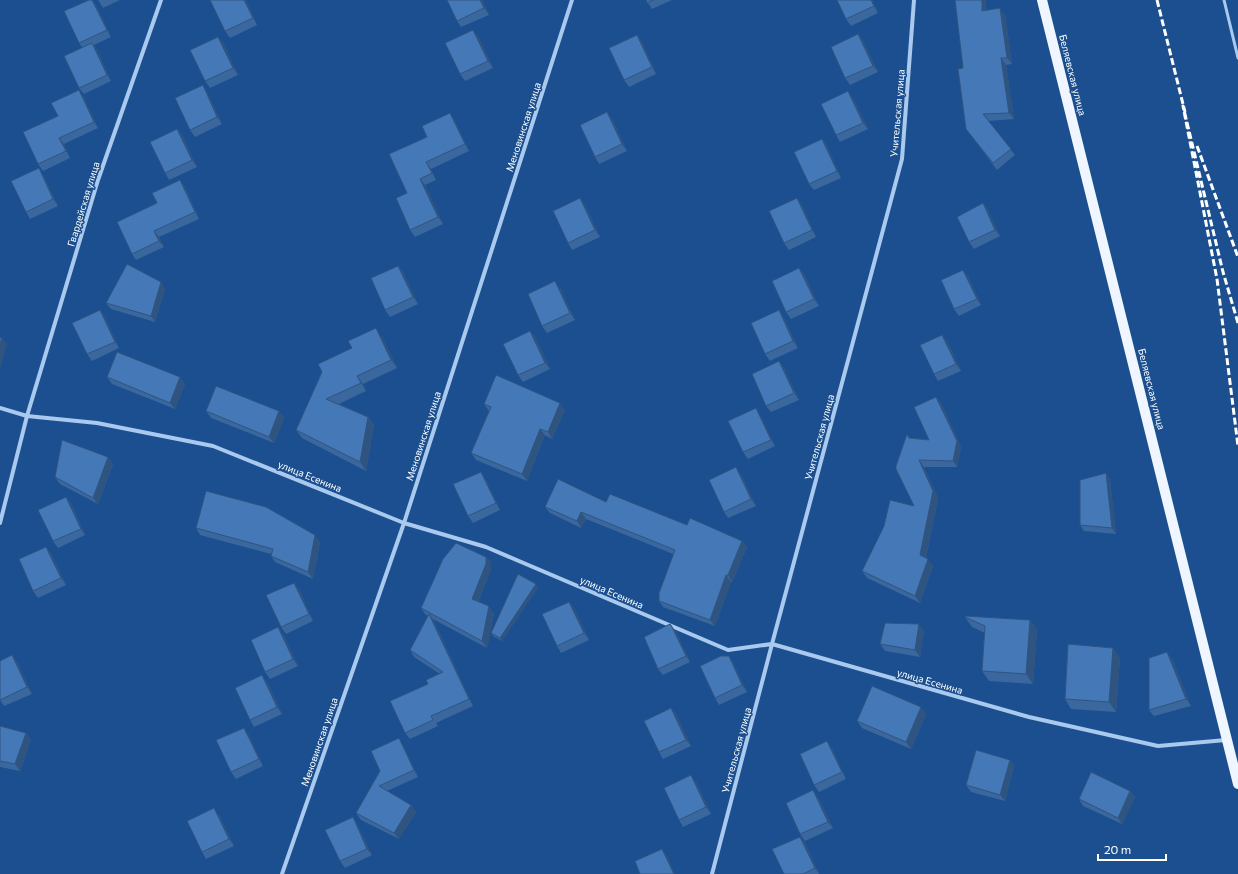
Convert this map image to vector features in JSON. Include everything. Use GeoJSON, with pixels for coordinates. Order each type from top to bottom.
{"type":"FeatureCollection","features":[{"type":"Feature","properties":{"kind":"main road","name":"Беляевская улица"},"geometry":{"type":"LineString","coordinates":[[1042,0],[1238,784]]}},
{"type":"Feature","properties":{"kind":"street","name":"Гвардейская улица"},"geometry":{"type":"LineString","coordinates":[[0,523],[28,416],[98,180],[161,0]]}},
{"type":"Feature","properties":{"kind":"street","name":"Меновинская улица"},"geometry":{"type":"LineString","coordinates":[[282,874],[404,523],[572,0]]}},
{"type":"Feature","properties":{"kind":"street","name":"Учительская улица"},"geometry":{"type":"LineString","coordinates":[[712,874],[902,159],[914,0]]}},
{"type":"Feature","properties":{"kind":"street","name":"улица Есенина"},"geometry":{"type":"LineString","coordinates":[[0,408],[28,416],[97,423],[213,446],[404,523],[486,547],[728,650],[772,644],[1029,717],[1158,746],[1226,740]]}},
{"type":"Feature","properties":{"kind":"lane"},"geometry":{"type":"LineString","coordinates":[[1224,0],[1238,58]]}},
{"type":"Feature","properties":{"kind":"building"},"geometry":{"type":"Polygon","coordinates":[[[92,0],[107,30],[79,43],[64,11],[92,0]]]}},
{"type":"Feature","properties":{"kind":"building"},"geometry":{"type":"Polygon","coordinates":[[[210,0],[244,0],[253,18],[225,31],[210,0]]]}},
{"type":"Feature","properties":{"kind":"building"},"geometry":{"type":"Polygon","coordinates":[[[447,0],[480,0],[484,8],[457,21],[447,0]]]}},
{"type":"Feature","properties":{"kind":"building"},"geometry":{"type":"Polygon","coordinates":[[[646,0],[653,0],[647,3],[646,0]]]}},
{"type":"Feature","properties":{"kind":"building"},"geometry":{"type":"Polygon","coordinates":[[[837,0],[871,0],[874,6],[846,19],[837,0]]]}},
{"type":"Feature","properties":{"kind":"building"},"geometry":{"type":"Polygon","coordinates":[[[955,0],[982,0],[982,11],[1000,8],[1007,58],[1001,58],[1009,113],[983,114],[1011,149],[993,163],[966,129],[958,69],[963,68],[955,0]]]}},
{"type":"Feature","properties":{"kind":"building"},"geometry":{"type":"Polygon","coordinates":[[[473,30],[488,61],[460,74],[445,43],[473,30]]]}},
{"type":"Feature","properties":{"kind":"building"},"geometry":{"type":"Polygon","coordinates":[[[858,34],[873,66],[845,78],[831,47],[858,34]]]}},
{"type":"Feature","properties":{"kind":"building"},"geometry":{"type":"Polygon","coordinates":[[[637,35],[652,67],[624,80],[609,48],[637,35]]]}},
{"type":"Feature","properties":{"kind":"building"},"geometry":{"type":"Polygon","coordinates":[[[218,37],[233,68],[205,81],[190,50],[218,37]]]}},
{"type":"Feature","properties":{"kind":"building"},"geometry":{"type":"Polygon","coordinates":[[[92,43],[107,75],[79,88],[64,56],[92,43]]]}},
{"type":"Feature","properties":{"kind":"building"},"geometry":{"type":"Polygon","coordinates":[[[203,85],[217,117],[190,130],[175,98],[203,85]]]}},
{"type":"Feature","properties":{"kind":"building"},"geometry":{"type":"Polygon","coordinates":[[[79,90],[94,122],[59,138],[66,151],[38,164],[23,132],[58,116],[51,103],[79,90]]]}},
{"type":"Feature","properties":{"kind":"building"},"geometry":{"type":"Polygon","coordinates":[[[848,91],[863,123],[836,135],[821,104],[848,91]]]}},
{"type":"Feature","properties":{"kind":"building"},"geometry":{"type":"Polygon","coordinates":[[[607,112],[622,144],[595,157],[580,125],[607,112]]]}},
{"type":"Feature","properties":{"kind":"building"},"geometry":{"type":"Polygon","coordinates":[[[450,113],[465,144],[426,162],[432,173],[420,179],[438,217],[410,230],[396,198],[407,193],[389,154],[427,137],[422,126],[450,113]]]}},
{"type":"Feature","properties":{"kind":"building"},"geometry":{"type":"Polygon","coordinates":[[[177,129],[192,160],[165,173],[150,142],[177,129]]]}},
{"type":"Feature","properties":{"kind":"building"},"geometry":{"type":"Polygon","coordinates":[[[822,139],[837,171],[809,184],[794,152],[822,139]]]}},
{"type":"Feature","properties":{"kind":"building"},"geometry":{"type":"Polygon","coordinates":[[[39,168],[53,199],[26,212],[11,181],[39,168]]]}},
{"type":"Feature","properties":{"kind":"building"},"geometry":{"type":"Polygon","coordinates":[[[180,180],[195,212],[154,231],[159,241],[132,254],[117,222],[157,203],[152,193],[180,180]]]}},
{"type":"Feature","properties":{"kind":"building"},"geometry":{"type":"Polygon","coordinates":[[[580,198],[595,230],[568,243],[553,211],[580,198]]]}},
{"type":"Feature","properties":{"kind":"building"},"geometry":{"type":"Polygon","coordinates":[[[797,198],[812,230],[784,243],[769,211],[797,198]]]}},
{"type":"Feature","properties":{"kind":"building"},"geometry":{"type":"Polygon","coordinates":[[[983,203],[995,230],[969,242],[957,217],[983,203]]]}},
{"type":"Feature","properties":{"kind":"building"},"geometry":{"type":"Polygon","coordinates":[[[127,264],[161,282],[151,316],[106,303],[127,264]]]}},
{"type":"Feature","properties":{"kind":"building"},"geometry":{"type":"Polygon","coordinates":[[[398,266],[413,297],[385,310],[371,278],[398,266]]]}},
{"type":"Feature","properties":{"kind":"building"},"geometry":{"type":"Polygon","coordinates":[[[799,268],[814,299],[786,312],[772,281],[799,268]]]}},
{"type":"Feature","properties":{"kind":"building"},"geometry":{"type":"Polygon","coordinates":[[[963,270],[977,299],[954,309],[941,280],[963,270]]]}},
{"type":"Feature","properties":{"kind":"building"},"geometry":{"type":"Polygon","coordinates":[[[555,281],[570,313],[542,326],[528,294],[555,281]]]}},
{"type":"Feature","properties":{"kind":"building"},"geometry":{"type":"Polygon","coordinates":[[[100,310],[115,342],[87,354],[72,323],[100,310]]]}},
{"type":"Feature","properties":{"kind":"building"},"geometry":{"type":"Polygon","coordinates":[[[779,310],[793,341],[765,354],[751,323],[779,310]]]}},
{"type":"Feature","properties":{"kind":"building"},"geometry":{"type":"Polygon","coordinates":[[[376,328],[391,360],[357,376],[361,383],[326,399],[368,417],[360,462],[296,430],[322,372],[318,364],[352,348],[348,341],[376,328]]]}},
{"type":"Feature","properties":{"kind":"building"},"geometry":{"type":"Polygon","coordinates":[[[530,331],[545,363],[518,375],[503,344],[530,331]]]}},
{"type":"Feature","properties":{"kind":"building"},"geometry":{"type":"Polygon","coordinates":[[[942,335],[956,364],[934,374],[920,345],[942,335]]]}},
{"type":"Feature","properties":{"kind":"building"},"geometry":{"type":"Polygon","coordinates":[[[117,352],[180,377],[170,403],[107,377],[117,352]]]}},
{"type":"Feature","properties":{"kind":"building"},"geometry":{"type":"Polygon","coordinates":[[[779,361],[794,393],[766,406],[752,374],[779,361]]]}},
{"type":"Feature","properties":{"kind":"building"},"geometry":{"type":"Polygon","coordinates":[[[496,375],[560,403],[548,432],[540,429],[522,474],[471,453],[491,407],[484,404],[496,375]]]}},
{"type":"Feature","properties":{"kind":"building"},"geometry":{"type":"Polygon","coordinates":[[[216,386],[279,411],[269,437],[206,411],[216,386]]]}},
{"type":"Feature","properties":{"kind":"building"},"geometry":{"type":"Polygon","coordinates":[[[936,397],[957,441],[953,461],[919,460],[933,491],[920,555],[928,559],[915,596],[862,571],[884,526],[890,500],[914,506],[896,469],[896,466],[907,434],[909,438],[929,440],[914,407],[936,397]]]}},
{"type":"Feature","properties":{"kind":"building"},"geometry":{"type":"Polygon","coordinates":[[[756,408],[771,440],[743,452],[728,421],[756,408]]]}},
{"type":"Feature","properties":{"kind":"building"},"geometry":{"type":"Polygon","coordinates":[[[62,440],[108,457],[93,498],[55,477],[62,440]]]}},
{"type":"Feature","properties":{"kind":"building"},"geometry":{"type":"Polygon","coordinates":[[[736,467],[751,499],[724,512],[709,480],[736,467]]]}},
{"type":"Feature","properties":{"kind":"building"},"geometry":{"type":"Polygon","coordinates":[[[481,472],[496,503],[468,516],[453,484],[481,472]]]}},
{"type":"Feature","properties":{"kind":"building"},"geometry":{"type":"Polygon","coordinates":[[[1106,473],[1112,528],[1080,525],[1080,480],[1106,473]]]}},
{"type":"Feature","properties":{"kind":"building"},"geometry":{"type":"Polygon","coordinates":[[[558,479],[606,502],[610,494],[687,525],[690,518],[742,541],[728,575],[726,575],[710,620],[659,601],[659,593],[675,550],[581,512],[577,521],[545,507],[558,479]]]}},
{"type":"Feature","properties":{"kind":"building"},"geometry":{"type":"Polygon","coordinates":[[[206,491],[266,507],[315,535],[308,572],[271,556],[273,549],[196,528],[206,491]]]}},
{"type":"Feature","properties":{"kind":"building"},"geometry":{"type":"Polygon","coordinates":[[[66,497],[81,529],[53,541],[38,510],[66,497]]]}},
{"type":"Feature","properties":{"kind":"building"},"geometry":{"type":"Polygon","coordinates":[[[456,543],[486,557],[486,564],[472,599],[489,606],[482,641],[421,608],[443,559],[456,543]]]}},
{"type":"Feature","properties":{"kind":"building"},"geometry":{"type":"Polygon","coordinates":[[[46,547],[61,578],[33,591],[19,559],[46,547]]]}},
{"type":"Feature","properties":{"kind":"building"},"geometry":{"type":"Polygon","coordinates":[[[518,574],[536,584],[500,638],[491,633],[518,574]]]}},
{"type":"Feature","properties":{"kind":"building"},"geometry":{"type":"Polygon","coordinates":[[[294,583],[309,614],[281,627],[266,595],[294,583]]]}},
{"type":"Feature","properties":{"kind":"building"},"geometry":{"type":"Polygon","coordinates":[[[569,602],[584,633],[557,646],[542,614],[569,602]]]}},
{"type":"Feature","properties":{"kind":"building"},"geometry":{"type":"Polygon","coordinates":[[[429,614],[469,699],[431,716],[433,720],[405,733],[390,701],[428,684],[426,680],[443,672],[410,650],[429,614]]]}},
{"type":"Feature","properties":{"kind":"building"},"geometry":{"type":"Polygon","coordinates":[[[965,617],[1030,620],[1026,674],[982,671],[985,626],[965,617]]]}},
{"type":"Feature","properties":{"kind":"building"},"geometry":{"type":"Polygon","coordinates":[[[885,623],[919,624],[915,650],[880,644],[885,623]]]}},
{"type":"Feature","properties":{"kind":"building"},"geometry":{"type":"Polygon","coordinates":[[[670,624],[686,656],[658,669],[644,637],[670,624]]]}},
{"type":"Feature","properties":{"kind":"building"},"geometry":{"type":"Polygon","coordinates":[[[278,627],[293,659],[265,672],[251,640],[278,627]]]}},
{"type":"Feature","properties":{"kind":"building"},"geometry":{"type":"Polygon","coordinates":[[[1068,644],[1113,648],[1109,702],[1065,699],[1068,644]]]}},
{"type":"Feature","properties":{"kind":"building"},"geometry":{"type":"Polygon","coordinates":[[[1167,652],[1186,699],[1149,710],[1149,658],[1167,652]]]}},
{"type":"Feature","properties":{"kind":"building"},"geometry":{"type":"Polygon","coordinates":[[[12,655],[27,687],[0,700],[0,661],[12,655]]]}},
{"type":"Feature","properties":{"kind":"building"},"geometry":{"type":"Polygon","coordinates":[[[721,656],[729,656],[742,685],[715,698],[700,666],[721,656]]]}},
{"type":"Feature","properties":{"kind":"building"},"geometry":{"type":"Polygon","coordinates":[[[262,675],[277,707],[250,720],[235,688],[262,675]]]}},
{"type":"Feature","properties":{"kind":"building"},"geometry":{"type":"Polygon","coordinates":[[[872,686],[921,707],[906,742],[857,721],[872,686]]]}},
{"type":"Feature","properties":{"kind":"building"},"geometry":{"type":"Polygon","coordinates":[[[671,708],[686,740],[659,752],[644,721],[671,708]]]}},
{"type":"Feature","properties":{"kind":"building"},"geometry":{"type":"Polygon","coordinates":[[[0,726],[26,733],[15,764],[0,761],[0,726]]]}},
{"type":"Feature","properties":{"kind":"building"},"geometry":{"type":"Polygon","coordinates":[[[244,728],[259,759],[231,772],[216,740],[244,728]]]}},
{"type":"Feature","properties":{"kind":"building"},"geometry":{"type":"Polygon","coordinates":[[[399,738],[414,770],[379,786],[411,805],[394,833],[356,813],[380,771],[371,751],[399,738]]]}},
{"type":"Feature","properties":{"kind":"building"},"geometry":{"type":"Polygon","coordinates":[[[827,741],[842,772],[814,785],[800,754],[827,741]]]}},
{"type":"Feature","properties":{"kind":"building"},"geometry":{"type":"Polygon","coordinates":[[[976,750],[1010,760],[1000,795],[966,785],[976,750]]]}},
{"type":"Feature","properties":{"kind":"building"},"geometry":{"type":"Polygon","coordinates":[[[1091,772],[1130,791],[1118,818],[1079,799],[1091,772]]]}},
{"type":"Feature","properties":{"kind":"building"},"geometry":{"type":"Polygon","coordinates":[[[691,775],[706,807],[679,820],[664,788],[691,775]]]}},
{"type":"Feature","properties":{"kind":"building"},"geometry":{"type":"Polygon","coordinates":[[[813,790],[828,822],[800,834],[786,803],[813,790]]]}},
{"type":"Feature","properties":{"kind":"building"},"geometry":{"type":"Polygon","coordinates":[[[214,808],[229,839],[202,852],[187,821],[214,808]]]}},
{"type":"Feature","properties":{"kind":"building"},"geometry":{"type":"Polygon","coordinates":[[[353,817],[367,849],[340,861],[325,830],[353,817]]]}},
{"type":"Feature","properties":{"kind":"building"},"geometry":{"type":"Polygon","coordinates":[[[800,837],[815,868],[803,874],[784,874],[772,849],[800,837]]]}},
{"type":"Feature","properties":{"kind":"building"},"geometry":{"type":"Polygon","coordinates":[[[662,849],[674,874],[640,874],[635,861],[662,849]]]}},
{"type":"Feature","properties":{"kind":"railway"},"geometry":{"type":"LineString","coordinates":[[1157,0],[1185,112]]}},
{"type":"Feature","properties":{"kind":"railway"},"geometry":{"type":"LineString","coordinates":[[1238,323],[1223,272],[1183,106],[1217,279],[1238,446]]}},
{"type":"Feature","properties":{"kind":"railway"},"geometry":{"type":"LineString","coordinates":[[1197,146],[1238,257]]}}]}
